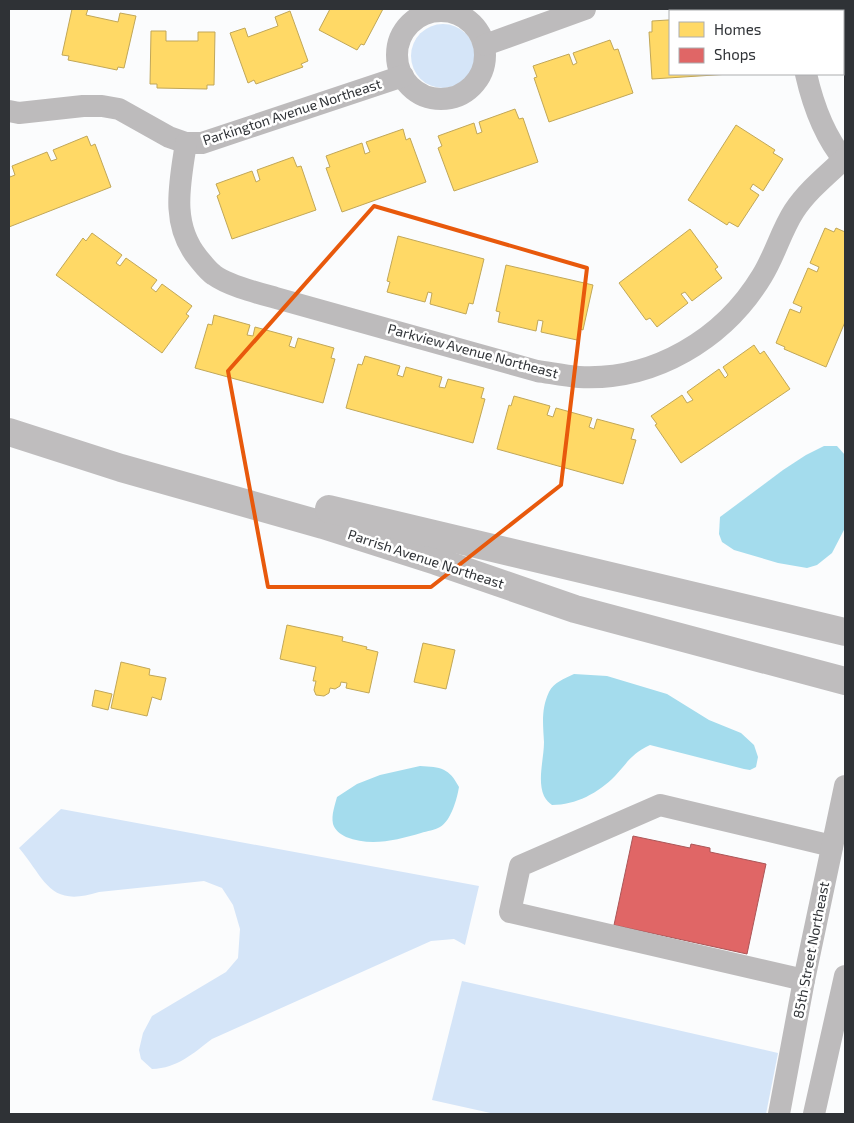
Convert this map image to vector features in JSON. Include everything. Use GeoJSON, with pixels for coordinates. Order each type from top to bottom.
{"type":"FeatureCollection","features":[{"type":"Feature","properties":{"kind":"main road","name":"Parrish Avenue Northeast"},"geometry":{"type":"LineString","coordinates":[[9,431],[845,632]]}},
{"type":"Feature","properties":{"kind":"main road","name":"Parrish Avenue Northeast"},"geometry":{"type":"LineString","coordinates":[[9,431],[121,468],[323,525],[436,561],[575,609],[845,681]]}},
{"type":"Feature","properties":{"kind":"street"},"geometry":{"type":"LineString","coordinates":[[485,45],[584,9]]}},
{"type":"Feature","properties":{"kind":"street"},"geometry":{"type":"LineString","coordinates":[[429,10],[444,10],[458,13],[470,21],[480,32],[485,45],[486,60],[481,74],[473,87],[460,95],[446,99],[431,98],[418,92],[406,82],[400,70],[397,56],[399,41],[406,28],[416,18],[429,10]]}},
{"type":"Feature","properties":{"kind":"street"},"geometry":{"type":"LineString","coordinates":[[806,75],[811,96],[822,124],[834,148],[844,160]]}},
{"type":"Feature","properties":{"kind":"street","name":"Parkington Avenue Northeast"},"geometry":{"type":"LineString","coordinates":[[9,111],[19,113],[83,106],[102,106],[119,109],[169,137],[186,143],[202,143],[403,76]]}},
{"type":"Feature","properties":{"kind":"street","name":"Parkview Avenue Northeast"},"geometry":{"type":"LineString","coordinates":[[186,143],[179,191],[179,214],[184,233],[193,252],[214,275],[252,292],[538,371],[580,377],[610,376],[666,362],[696,346],[721,326],[746,299],[763,275],[794,212],[804,197],[844,160]]}},
{"type":"Feature","properties":{"kind":"street","name":"85th Street Northeast"},"geometry":{"type":"LineString","coordinates":[[779,1114],[804,980],[845,786]]}},
{"type":"Feature","properties":{"kind":"street"},"geometry":{"type":"LineString","coordinates":[[804,980],[510,912],[520,866],[660,805],[832,846]]}},
{"type":"Feature","properties":{"kind":"street"},"geometry":{"type":"LineString","coordinates":[[814,1114],[845,976]]}},
{"type":"Feature","properties":{"kind":"highlighted area"},"geometry":{"type":"Polygon","coordinates":[[[374,206],[587,268],[561,485],[431,587],[268,587],[228,371],[374,206]]]}},
{"type":"Feature","properties":{"kind":"shaded area"},"geometry":{"type":"Polygon","coordinates":[[[443,24],[461,30],[469,38],[475,56],[469,74],[461,82],[443,88],[425,82],[417,74],[411,56],[417,38],[425,30],[443,24]]]}},
{"type":"Feature","properties":{"kind":"shaded area"},"geometry":{"type":"Polygon","coordinates":[[[61,809],[479,886],[465,945],[454,939],[431,941],[212,1039],[177,1063],[152,1069],[141,1059],[139,1050],[143,1033],[152,1016],[226,972],[238,958],[240,929],[233,905],[222,888],[204,881],[99,892],[82,896],[59,894],[43,880],[19,848],[61,809]]]}},
{"type":"Feature","properties":{"kind":"shaded area"},"geometry":{"type":"Polygon","coordinates":[[[462,981],[778,1053],[766,1114],[495,1114],[432,1100],[462,981]]]}},
{"type":"Feature","properties":{"kind":"water"},"geometry":{"type":"Polygon","coordinates":[[[824,446],[837,446],[845,455],[845,528],[832,553],[817,565],[807,568],[778,563],[734,550],[722,542],[719,534],[720,517],[783,470],[824,446]]]}},
{"type":"Feature","properties":{"kind":"water"},"geometry":{"type":"Polygon","coordinates":[[[574,674],[607,676],[667,694],[709,720],[741,733],[754,745],[758,757],[756,767],[750,770],[744,769],[650,745],[634,755],[615,776],[594,793],[570,803],[552,805],[544,796],[541,783],[544,742],[543,723],[546,698],[554,686],[574,674]]]}},
{"type":"Feature","properties":{"kind":"water"},"geometry":{"type":"Polygon","coordinates":[[[420,766],[439,768],[448,772],[459,787],[450,815],[440,827],[403,838],[374,842],[365,842],[346,837],[335,828],[332,817],[337,797],[357,784],[380,775],[420,766]]]}},
{"type":"Feature","properties":{"kind":"building: Homes"},"geometry":{"type":"Polygon","coordinates":[[[72,9],[88,9],[86,15],[118,22],[120,13],[136,16],[124,68],[118,67],[117,70],[68,60],[69,56],[62,55],[72,9]]]}},
{"type":"Feature","properties":{"kind":"building: Homes"},"geometry":{"type":"Polygon","coordinates":[[[330,9],[383,9],[364,45],[361,44],[357,50],[319,30],[330,9]]]}},
{"type":"Feature","properties":{"kind":"building: Homes"},"geometry":{"type":"Polygon","coordinates":[[[290,11],[308,61],[301,64],[303,67],[256,84],[254,80],[248,83],[230,33],[245,28],[248,37],[278,26],[275,17],[290,11]]]}},
{"type":"Feature","properties":{"kind":"building: Homes"},"geometry":{"type":"Polygon","coordinates":[[[669,20],[669,75],[714,75],[652,79],[649,32],[652,32],[652,21],[669,20]]]}},
{"type":"Feature","properties":{"kind":"building: Homes"},"geometry":{"type":"Polygon","coordinates":[[[151,31],[166,31],[166,41],[198,41],[198,32],[215,32],[214,85],[207,85],[207,89],[157,88],[157,84],[150,84],[151,31]]]}},
{"type":"Feature","properties":{"kind":"building: Homes"},"geometry":{"type":"Polygon","coordinates":[[[610,40],[614,50],[618,49],[633,93],[549,122],[534,78],[537,77],[533,66],[569,54],[573,65],[577,63],[573,53],[610,40]]]}},
{"type":"Feature","properties":{"kind":"building: Homes"},"geometry":{"type":"Polygon","coordinates":[[[515,109],[519,119],[523,118],[538,162],[454,191],[438,148],[442,146],[438,136],[474,123],[477,134],[482,132],[479,122],[515,109]]]}},
{"type":"Feature","properties":{"kind":"building: Homes"},"geometry":{"type":"Polygon","coordinates":[[[736,125],[775,150],[773,153],[783,159],[763,191],[753,184],[750,189],[759,195],[738,227],[729,222],[727,225],[688,200],[736,125]]]}},
{"type":"Feature","properties":{"kind":"building: Homes"},"geometry":{"type":"Polygon","coordinates":[[[403,129],[406,140],[410,138],[426,182],[342,212],[326,168],[330,167],[326,156],[362,143],[365,154],[370,152],[366,142],[403,129]]]}},
{"type":"Feature","properties":{"kind":"building: Homes"},"geometry":{"type":"Polygon","coordinates":[[[87,136],[91,146],[95,144],[111,187],[9,227],[9,173],[10,177],[15,175],[12,166],[47,152],[51,161],[57,159],[53,150],[87,136]]]}},
{"type":"Feature","properties":{"kind":"building: Homes"},"geometry":{"type":"Polygon","coordinates":[[[293,157],[297,167],[301,166],[316,210],[232,239],[217,196],[220,194],[216,184],[252,171],[256,182],[260,180],[257,170],[293,157]]]}},
{"type":"Feature","properties":{"kind":"building: Homes"},"geometry":{"type":"Polygon","coordinates":[[[825,228],[834,232],[836,228],[845,232],[845,322],[826,367],[784,349],[785,347],[776,343],[790,309],[800,313],[802,307],[793,303],[808,268],[817,272],[819,267],[810,263],[825,228]]]}},
{"type":"Feature","properties":{"kind":"building: Homes"},"geometry":{"type":"Polygon","coordinates":[[[690,229],[718,267],[715,269],[722,278],[692,301],[685,292],[681,294],[688,303],[657,327],[650,318],[646,320],[619,283],[690,229]]]}},
{"type":"Feature","properties":{"kind":"building: Homes"},"geometry":{"type":"Polygon","coordinates":[[[92,233],[122,255],[116,263],[120,266],[126,258],[157,280],[151,288],[156,292],[162,284],[192,306],[186,314],[189,316],[162,353],[56,275],[83,238],[86,241],[92,233]]]}},
{"type":"Feature","properties":{"kind":"building: Homes"},"geometry":{"type":"Polygon","coordinates":[[[398,236],[484,259],[473,304],[469,303],[466,314],[430,304],[432,293],[428,292],[425,302],[387,292],[390,282],[387,281],[398,236]]]}},
{"type":"Feature","properties":{"kind":"building: Homes"},"geometry":{"type":"Polygon","coordinates":[[[506,265],[593,285],[583,330],[580,329],[577,340],[541,332],[543,321],[538,320],[536,331],[498,322],[500,312],[496,311],[506,265]]]}},
{"type":"Feature","properties":{"kind":"building: Homes"},"geometry":{"type":"Polygon","coordinates":[[[214,315],[250,325],[247,335],[253,336],[255,327],[292,337],[289,346],[295,348],[298,338],[334,348],[331,358],[335,359],[323,403],[195,368],[208,324],[212,325],[214,315]]]}},
{"type":"Feature","properties":{"kind":"building: Homes"},"geometry":{"type":"Polygon","coordinates":[[[754,345],[760,354],[764,351],[790,389],[681,463],[651,416],[682,395],[687,403],[693,400],[687,392],[719,369],[725,378],[728,375],[723,367],[754,345]]]}},
{"type":"Feature","properties":{"kind":"building: Homes"},"geometry":{"type":"Polygon","coordinates":[[[365,356],[400,366],[397,375],[403,377],[406,367],[442,377],[439,387],[445,388],[448,379],[484,388],[481,398],[485,399],[473,443],[346,408],[358,364],[362,365],[365,356]]]}},
{"type":"Feature","properties":{"kind":"building: Homes"},"geometry":{"type":"Polygon","coordinates":[[[514,396],[550,406],[547,415],[553,417],[556,408],[592,418],[589,427],[594,429],[597,419],[634,429],[631,439],[636,440],[623,484],[497,449],[509,405],[511,406],[514,396]]]}},
{"type":"Feature","properties":{"kind":"building: Homes"},"geometry":{"type":"Polygon","coordinates":[[[287,625],[343,637],[342,641],[367,647],[366,649],[378,652],[369,693],[346,688],[347,683],[341,682],[340,686],[335,689],[330,688],[329,693],[324,696],[316,695],[314,690],[316,681],[313,681],[316,667],[280,659],[287,625]]]}},
{"type":"Feature","properties":{"kind":"building: Homes"},"geometry":{"type":"Polygon","coordinates":[[[423,643],[455,650],[446,689],[414,682],[423,643]]]}},
{"type":"Feature","properties":{"kind":"building: Homes"},"geometry":{"type":"Polygon","coordinates":[[[121,662],[150,669],[149,675],[166,678],[161,700],[152,697],[147,716],[111,708],[121,662]]]}},
{"type":"Feature","properties":{"kind":"building: Homes"},"geometry":{"type":"Polygon","coordinates":[[[95,690],[112,694],[108,710],[92,706],[95,690]]]}},
{"type":"Feature","properties":{"kind":"building: Shops"},"geometry":{"type":"Polygon","coordinates":[[[633,836],[690,848],[691,844],[710,848],[710,852],[766,864],[747,954],[614,925],[633,836]]]}}]}
